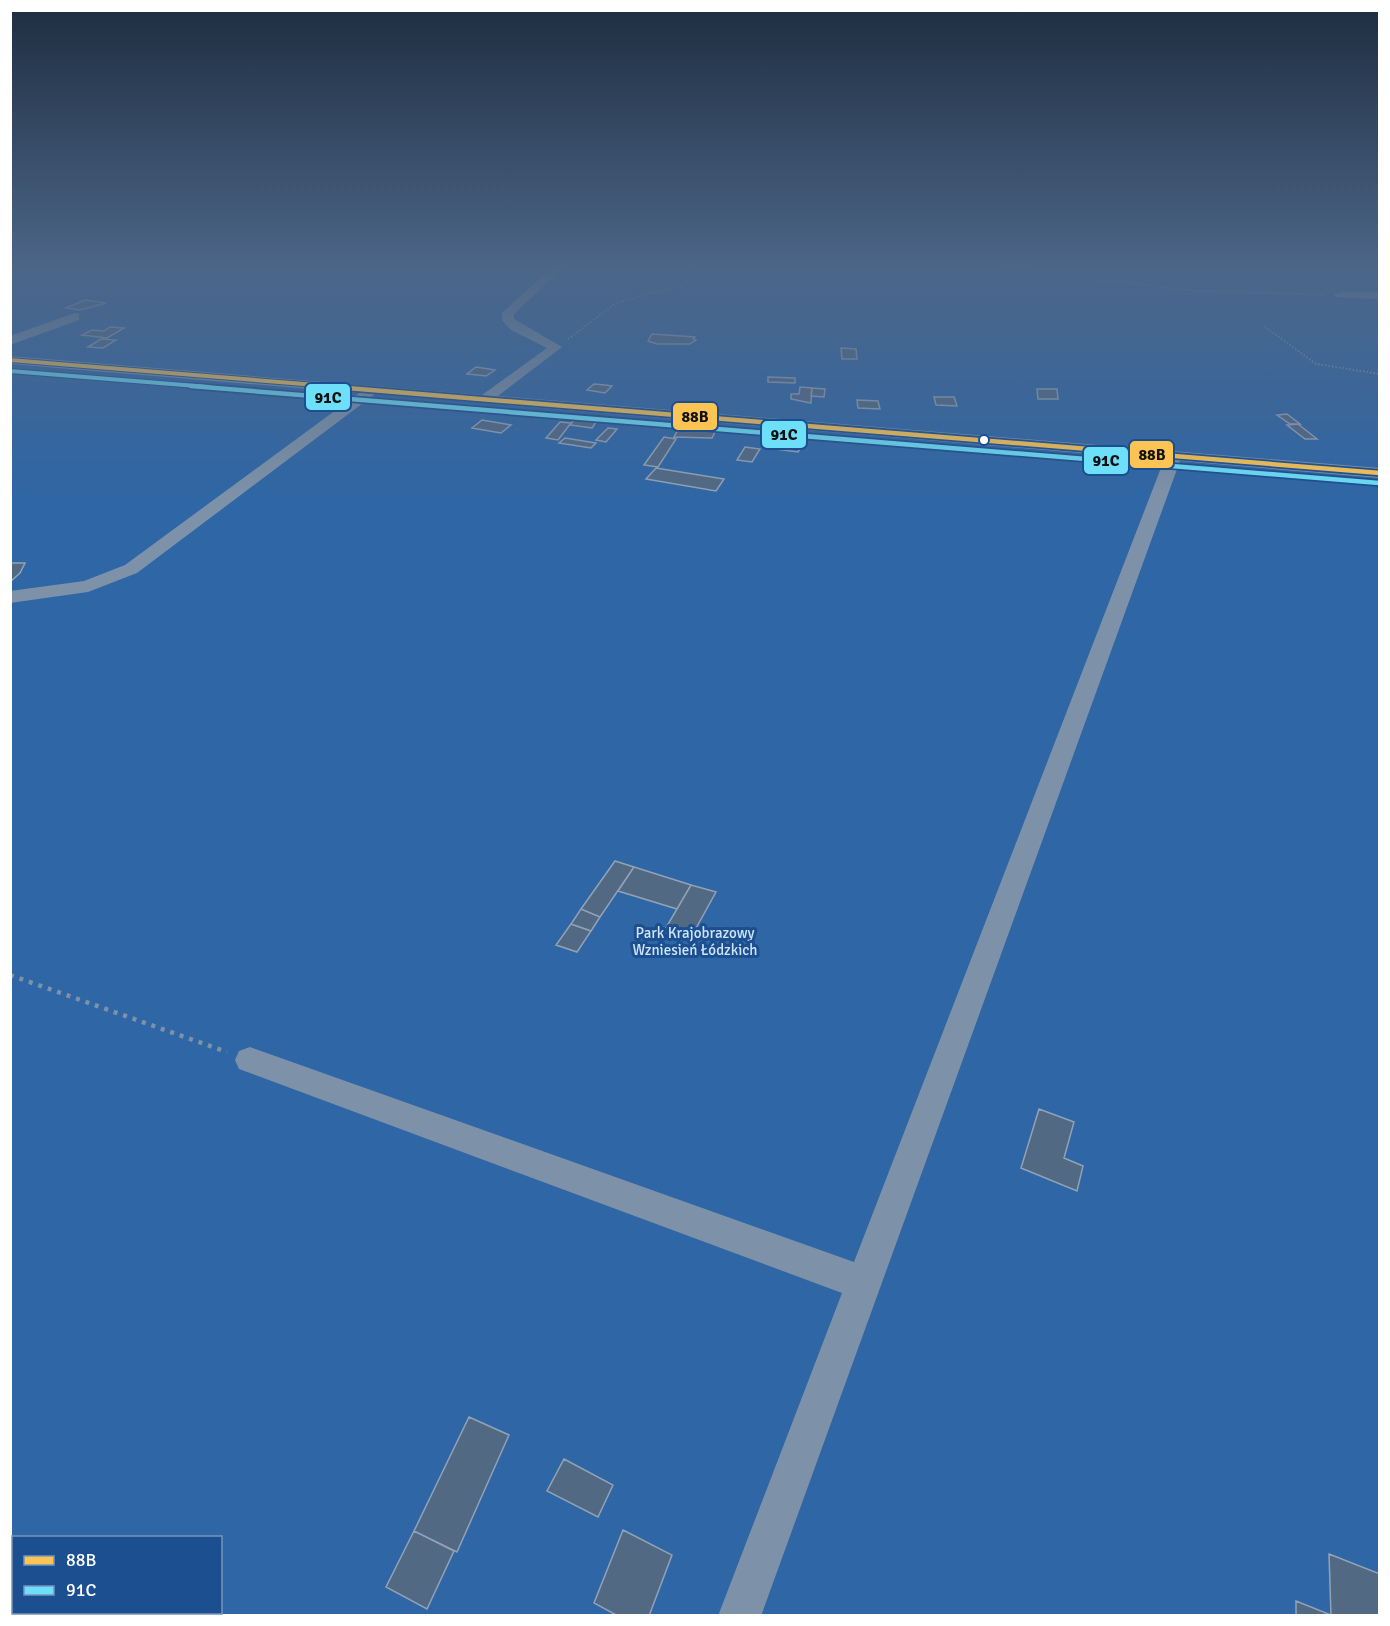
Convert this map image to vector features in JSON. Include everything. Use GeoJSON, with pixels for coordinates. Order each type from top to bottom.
{"type":"FeatureCollection","features":[{"type":"Feature","properties":{"kind":"street"},"geometry":{"type":"LineString","coordinates":[[485,399],[556,347],[549,344]]}},
{"type":"Feature","properties":{"kind":"street"},"geometry":{"type":"LineString","coordinates":[[10,360],[1380,473]]}},
{"type":"Feature","properties":{"kind":"street"},"geometry":{"type":"LineString","coordinates":[[10,597],[88,586],[130,569],[373,389]]}},
{"type":"Feature","properties":{"kind":"street"},"geometry":{"type":"LineString","coordinates":[[739,1616],[1174,455]]}},
{"type":"Feature","properties":{"kind":"street"},"geometry":{"type":"LineString","coordinates":[[250,1060],[865,1284]]}},
{"type":"Feature","properties":{"kind":"path"},"geometry":{"type":"LineString","coordinates":[[556,347],[560,344]]}},
{"type":"Feature","properties":{"kind":"path"},"geometry":{"type":"LineString","coordinates":[[1288,344],[1316,364],[1380,374]]}},
{"type":"Feature","properties":{"kind":"path"},"geometry":{"type":"LineString","coordinates":[[10,975],[250,1060]]}},
{"type":"Feature","properties":{"kind":"green space","name":"Park Krajobrazowy Wzniesień Łódzkich"},"geometry":{"type":"Polygon","coordinates":[[[11,344],[1379,344],[1379,1615],[11,1616],[11,344]]]}},
{"type":"Feature","properties":{"kind":"building"},"geometry":{"type":"Polygon","coordinates":[[[93,344],[110,344],[103,348],[88,347],[93,344]]]}},
{"type":"Feature","properties":{"kind":"building"},"geometry":{"type":"Polygon","coordinates":[[[841,348],[856,349],[857,359],[842,359],[841,348]]]}},
{"type":"Feature","properties":{"kind":"building"},"geometry":{"type":"Polygon","coordinates":[[[476,367],[495,370],[486,376],[467,374],[476,367]]]}},
{"type":"Feature","properties":{"kind":"building"},"geometry":{"type":"Polygon","coordinates":[[[768,377],[795,378],[795,383],[768,382],[768,377]]]}},
{"type":"Feature","properties":{"kind":"building"},"geometry":{"type":"Polygon","coordinates":[[[594,384],[612,386],[605,393],[587,390],[594,384]]]}},
{"type":"Feature","properties":{"kind":"building"},"geometry":{"type":"Polygon","coordinates":[[[800,387],[812,388],[811,403],[791,399],[791,394],[799,394],[800,387]]]}},
{"type":"Feature","properties":{"kind":"building"},"geometry":{"type":"Polygon","coordinates":[[[812,388],[825,389],[824,397],[811,396],[812,388]]]}},
{"type":"Feature","properties":{"kind":"building"},"geometry":{"type":"Polygon","coordinates":[[[1037,389],[1057,389],[1058,399],[1038,399],[1037,389]]]}},
{"type":"Feature","properties":{"kind":"building"},"geometry":{"type":"Polygon","coordinates":[[[934,397],[954,397],[957,406],[936,405],[934,397]]]}},
{"type":"Feature","properties":{"kind":"building"},"geometry":{"type":"Polygon","coordinates":[[[857,400],[878,401],[880,409],[858,408],[857,400]]]}},
{"type":"Feature","properties":{"kind":"building"},"geometry":{"type":"Polygon","coordinates":[[[1287,414],[1300,424],[1290,424],[1277,415],[1287,414]]]}},
{"type":"Feature","properties":{"kind":"building"},"geometry":{"type":"Polygon","coordinates":[[[576,417],[598,419],[592,428],[570,425],[576,417]]]}},
{"type":"Feature","properties":{"kind":"building"},"geometry":{"type":"Polygon","coordinates":[[[482,420],[511,425],[501,433],[472,428],[482,420]]]}},
{"type":"Feature","properties":{"kind":"building"},"geometry":{"type":"Polygon","coordinates":[[[560,422],[571,423],[558,440],[546,438],[560,422]]]}},
{"type":"Feature","properties":{"kind":"building"},"geometry":{"type":"Polygon","coordinates":[[[1298,424],[1317,439],[1305,439],[1287,425],[1298,424]]]}},
{"type":"Feature","properties":{"kind":"building"},"geometry":{"type":"Polygon","coordinates":[[[680,426],[716,430],[712,438],[674,437],[680,426]]]}},
{"type":"Feature","properties":{"kind":"building"},"geometry":{"type":"Polygon","coordinates":[[[608,428],[617,429],[606,442],[596,440],[608,428]]]}},
{"type":"Feature","properties":{"kind":"building"},"geometry":{"type":"Polygon","coordinates":[[[664,437],[676,439],[658,467],[644,465],[664,437]]]}},
{"type":"Feature","properties":{"kind":"building"},"geometry":{"type":"Polygon","coordinates":[[[565,438],[596,443],[591,448],[559,443],[565,438]]]}},
{"type":"Feature","properties":{"kind":"building"},"geometry":{"type":"Polygon","coordinates":[[[783,438],[805,442],[798,452],[775,449],[783,438]]]}},
{"type":"Feature","properties":{"kind":"building"},"geometry":{"type":"Polygon","coordinates":[[[745,447],[760,449],[752,462],[737,460],[745,447]]]}},
{"type":"Feature","properties":{"kind":"building"},"geometry":{"type":"Polygon","coordinates":[[[656,468],[724,479],[716,491],[646,479],[656,468]]]}},
{"type":"Feature","properties":{"kind":"building"},"geometry":{"type":"Polygon","coordinates":[[[10,563],[25,563],[20,573],[10,582],[10,563]]]}},
{"type":"Feature","properties":{"kind":"building"},"geometry":{"type":"Polygon","coordinates":[[[615,861],[634,867],[600,917],[581,909],[615,861]]]}},
{"type":"Feature","properties":{"kind":"building"},"geometry":{"type":"Polygon","coordinates":[[[634,867],[691,885],[677,909],[618,891],[634,867]]]}},
{"type":"Feature","properties":{"kind":"building"},"geometry":{"type":"Polygon","coordinates":[[[691,885],[716,892],[690,939],[664,931],[691,885]]]}},
{"type":"Feature","properties":{"kind":"building"},"geometry":{"type":"Polygon","coordinates":[[[581,909],[600,917],[591,931],[571,924],[581,909]]]}},
{"type":"Feature","properties":{"kind":"building"},"geometry":{"type":"Polygon","coordinates":[[[571,924],[591,931],[577,952],[556,945],[571,924]]]}},
{"type":"Feature","properties":{"kind":"building"},"geometry":{"type":"Polygon","coordinates":[[[1039,1109],[1074,1122],[1064,1158],[1083,1166],[1077,1191],[1021,1168],[1039,1109]]]}},
{"type":"Feature","properties":{"kind":"building"},"geometry":{"type":"Polygon","coordinates":[[[469,1417],[509,1435],[457,1552],[414,1531],[469,1417]]]}},
{"type":"Feature","properties":{"kind":"building"},"geometry":{"type":"Polygon","coordinates":[[[564,1459],[613,1485],[598,1517],[547,1491],[564,1459]]]}},
{"type":"Feature","properties":{"kind":"building"},"geometry":{"type":"Polygon","coordinates":[[[623,1530],[672,1555],[649,1616],[618,1616],[594,1603],[623,1530]]]}},
{"type":"Feature","properties":{"kind":"building"},"geometry":{"type":"Polygon","coordinates":[[[414,1531],[454,1551],[427,1609],[386,1587],[414,1531]]]}},
{"type":"Feature","properties":{"kind":"building"},"geometry":{"type":"Polygon","coordinates":[[[1329,1554],[1380,1574],[1380,1616],[1331,1616],[1329,1554]]]}},
{"type":"Feature","properties":{"kind":"building"},"geometry":{"type":"Polygon","coordinates":[[[1296,1601],[1331,1615],[1331,1616],[1296,1616],[1296,1601]]]}},
{"type":"Feature","properties":{"kind":"transit line","name":"88B"},"geometry":{"type":"LineString","coordinates":[[10,360],[1380,473]]}},
{"type":"Feature","properties":{"kind":"transit line","name":"91C"},"geometry":{"type":"LineString","coordinates":[[10,371],[1379,483]]}}]}
